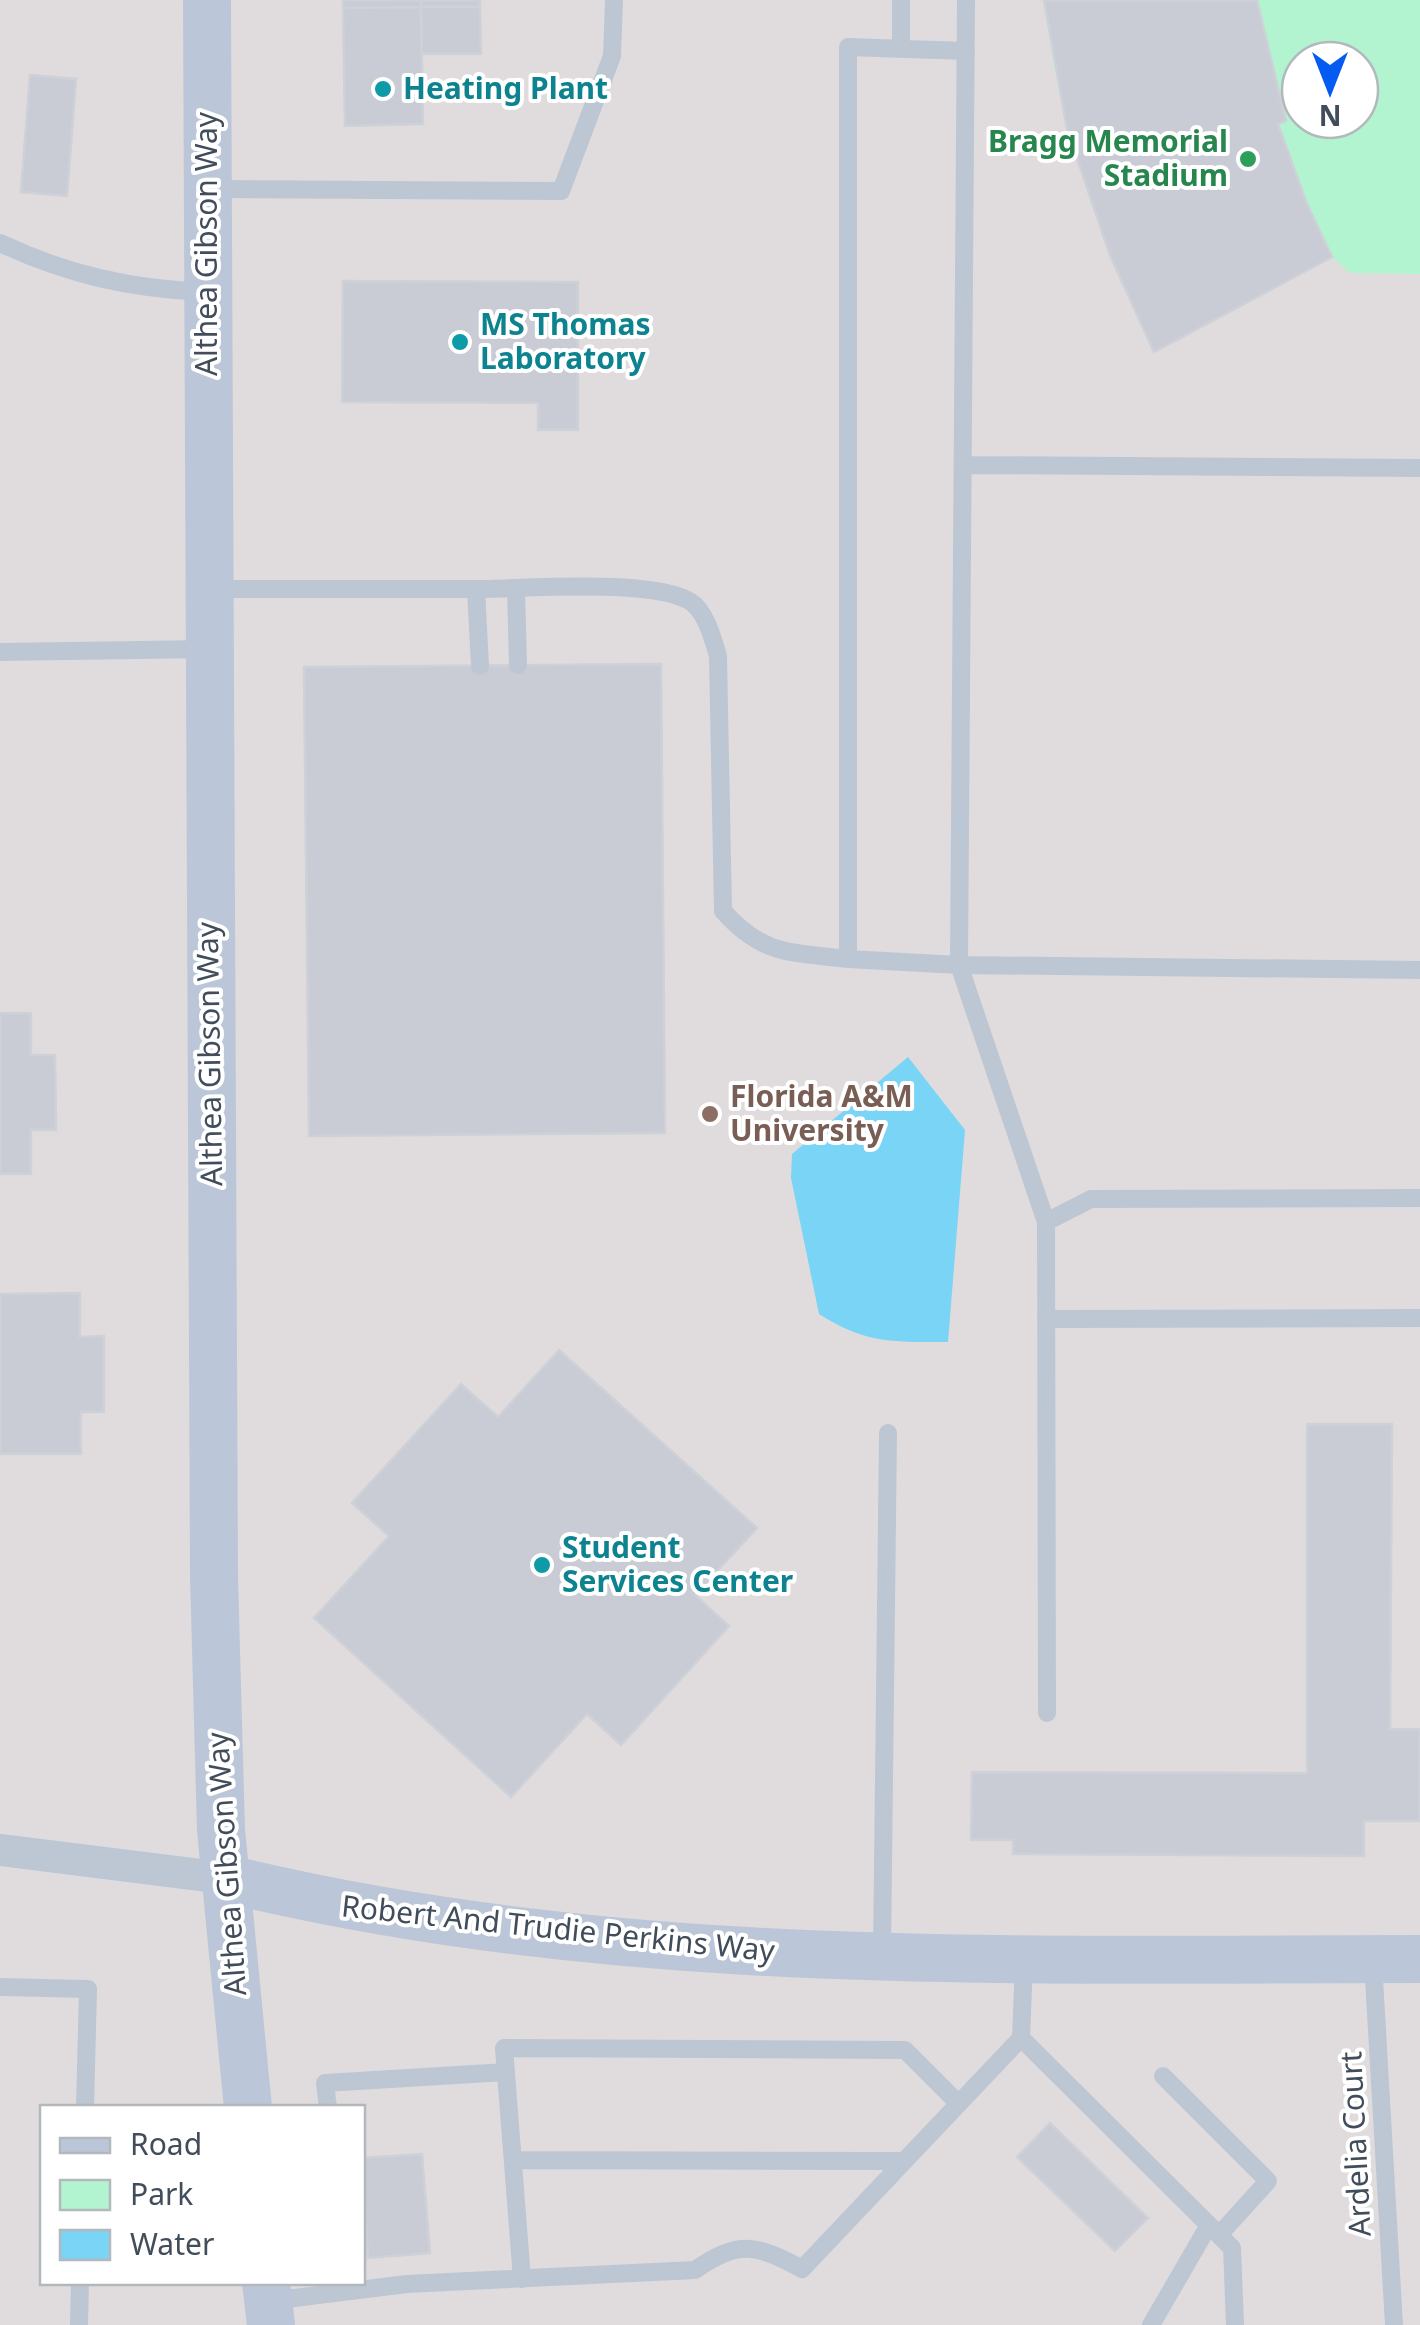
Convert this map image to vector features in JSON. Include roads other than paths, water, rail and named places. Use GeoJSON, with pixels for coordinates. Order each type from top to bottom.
{"type":"FeatureCollection","features":[{"type":"Feature","properties":{"kind":"street","name":"Althea Gibson Way"},"geometry":{"type":"LineString","coordinates":[[207,0],[214,1577],[224,1878],[248,2105]]}},
{"type":"Feature","properties":{"kind":"street","name":"Robert And Trudie Perkins Way"},"geometry":{"type":"LineString","coordinates":[[0,1850],[224,1878],[322,1902],[656,1945],[791,1955],[1420,1959]]}},
{"type":"Feature","properties":{"kind":"lane"},"geometry":{"type":"LineString","coordinates":[[208,189],[561,191],[612,56],[614,0]]}},
{"type":"Feature","properties":{"kind":"lane"},"geometry":{"type":"LineString","coordinates":[[900,49],[902,0]]}},
{"type":"Feature","properties":{"kind":"lane"},"geometry":{"type":"LineString","coordinates":[[966,0],[960,966],[1046,1222],[1048,1713]]}},
{"type":"Feature","properties":{"kind":"lane"},"geometry":{"type":"LineString","coordinates":[[848,959],[848,47],[966,51]]}},
{"type":"Feature","properties":{"kind":"lane"},"geometry":{"type":"LineString","coordinates":[[0,243],[72,274],[138,289],[208,292]]}},
{"type":"Feature","properties":{"kind":"lane"},"geometry":{"type":"LineString","coordinates":[[963,466],[1420,468]]}},
{"type":"Feature","properties":{"kind":"lane"},"geometry":{"type":"LineString","coordinates":[[208,589],[655,589],[693,603],[710,629],[718,656],[723,911],[747,938],[780,951],[960,966],[1420,970]]}},
{"type":"Feature","properties":{"kind":"lane"},"geometry":{"type":"LineString","coordinates":[[476,589],[480,666]]}},
{"type":"Feature","properties":{"kind":"lane"},"geometry":{"type":"LineString","coordinates":[[516,589],[518,665]]}},
{"type":"Feature","properties":{"kind":"lane"},"geometry":{"type":"LineString","coordinates":[[0,652],[208,649]]}},
{"type":"Feature","properties":{"kind":"lane"},"geometry":{"type":"LineString","coordinates":[[1046,1222],[1091,1200],[1420,1198]]}},
{"type":"Feature","properties":{"kind":"lane"},"geometry":{"type":"LineString","coordinates":[[1046,1319],[1420,1318]]}},
{"type":"Feature","properties":{"kind":"lane"},"geometry":{"type":"LineString","coordinates":[[882,1956],[888,1433]]}},
{"type":"Feature","properties":{"kind":"lane"},"geometry":{"type":"LineString","coordinates":[[268,2303],[356,2287],[695,2270],[721,2252],[760,2246],[802,2269],[1021,2038],[1024,1956]]}},
{"type":"Feature","properties":{"kind":"lane","name":"Ardelia Court"},"geometry":{"type":"LineString","coordinates":[[1373,1959],[1394,2325]]}},
{"type":"Feature","properties":{"kind":"lane"},"geometry":{"type":"LineString","coordinates":[[0,1987],[88,1990],[85,2105]]}},
{"type":"Feature","properties":{"kind":"lane"},"geometry":{"type":"LineString","coordinates":[[1021,2038],[1232,2248],[1234,2325]]}},
{"type":"Feature","properties":{"kind":"lane"},"geometry":{"type":"LineString","coordinates":[[522,2279],[504,2048],[906,2050],[959,2104]]}},
{"type":"Feature","properties":{"kind":"lane"},"geometry":{"type":"LineString","coordinates":[[328,2105],[325,2083],[506,2072]]}},
{"type":"Feature","properties":{"kind":"lane"},"geometry":{"type":"LineString","coordinates":[[1151,2325],[1214,2230],[1268,2181],[1163,2076]]}},
{"type":"Feature","properties":{"kind":"lane"},"geometry":{"type":"LineString","coordinates":[[513,2160],[904,2161]]}},
{"type":"Feature","properties":{"kind":"lane"},"geometry":{"type":"LineString","coordinates":[[79,2325],[80,2285]]}},
{"type":"Feature","properties":{"kind":"water"},"geometry":{"type":"Polygon","coordinates":[[[908,1057],[965,1130],[948,1342],[866,1336],[819,1314],[791,1178],[792,1154],[908,1057]]]}},
{"type":"Feature","properties":{"kind":"place","name":"Heating Plant"},"geometry":{"type":"Point","coordinates":[383,89]}},
{"type":"Feature","properties":{"kind":"place","name":"Bragg Memorial Stadium"},"geometry":{"type":"Point","coordinates":[1248,159]}},
{"type":"Feature","properties":{"kind":"place","name":"MS Thomas Laboratory"},"geometry":{"type":"Point","coordinates":[460,342]}},
{"type":"Feature","properties":{"kind":"place","name":"Florida A&M University"},"geometry":{"type":"Point","coordinates":[710,1114]}},
{"type":"Feature","properties":{"kind":"place","name":"Student Services Center"},"geometry":{"type":"Point","coordinates":[542,1565]}}]}
